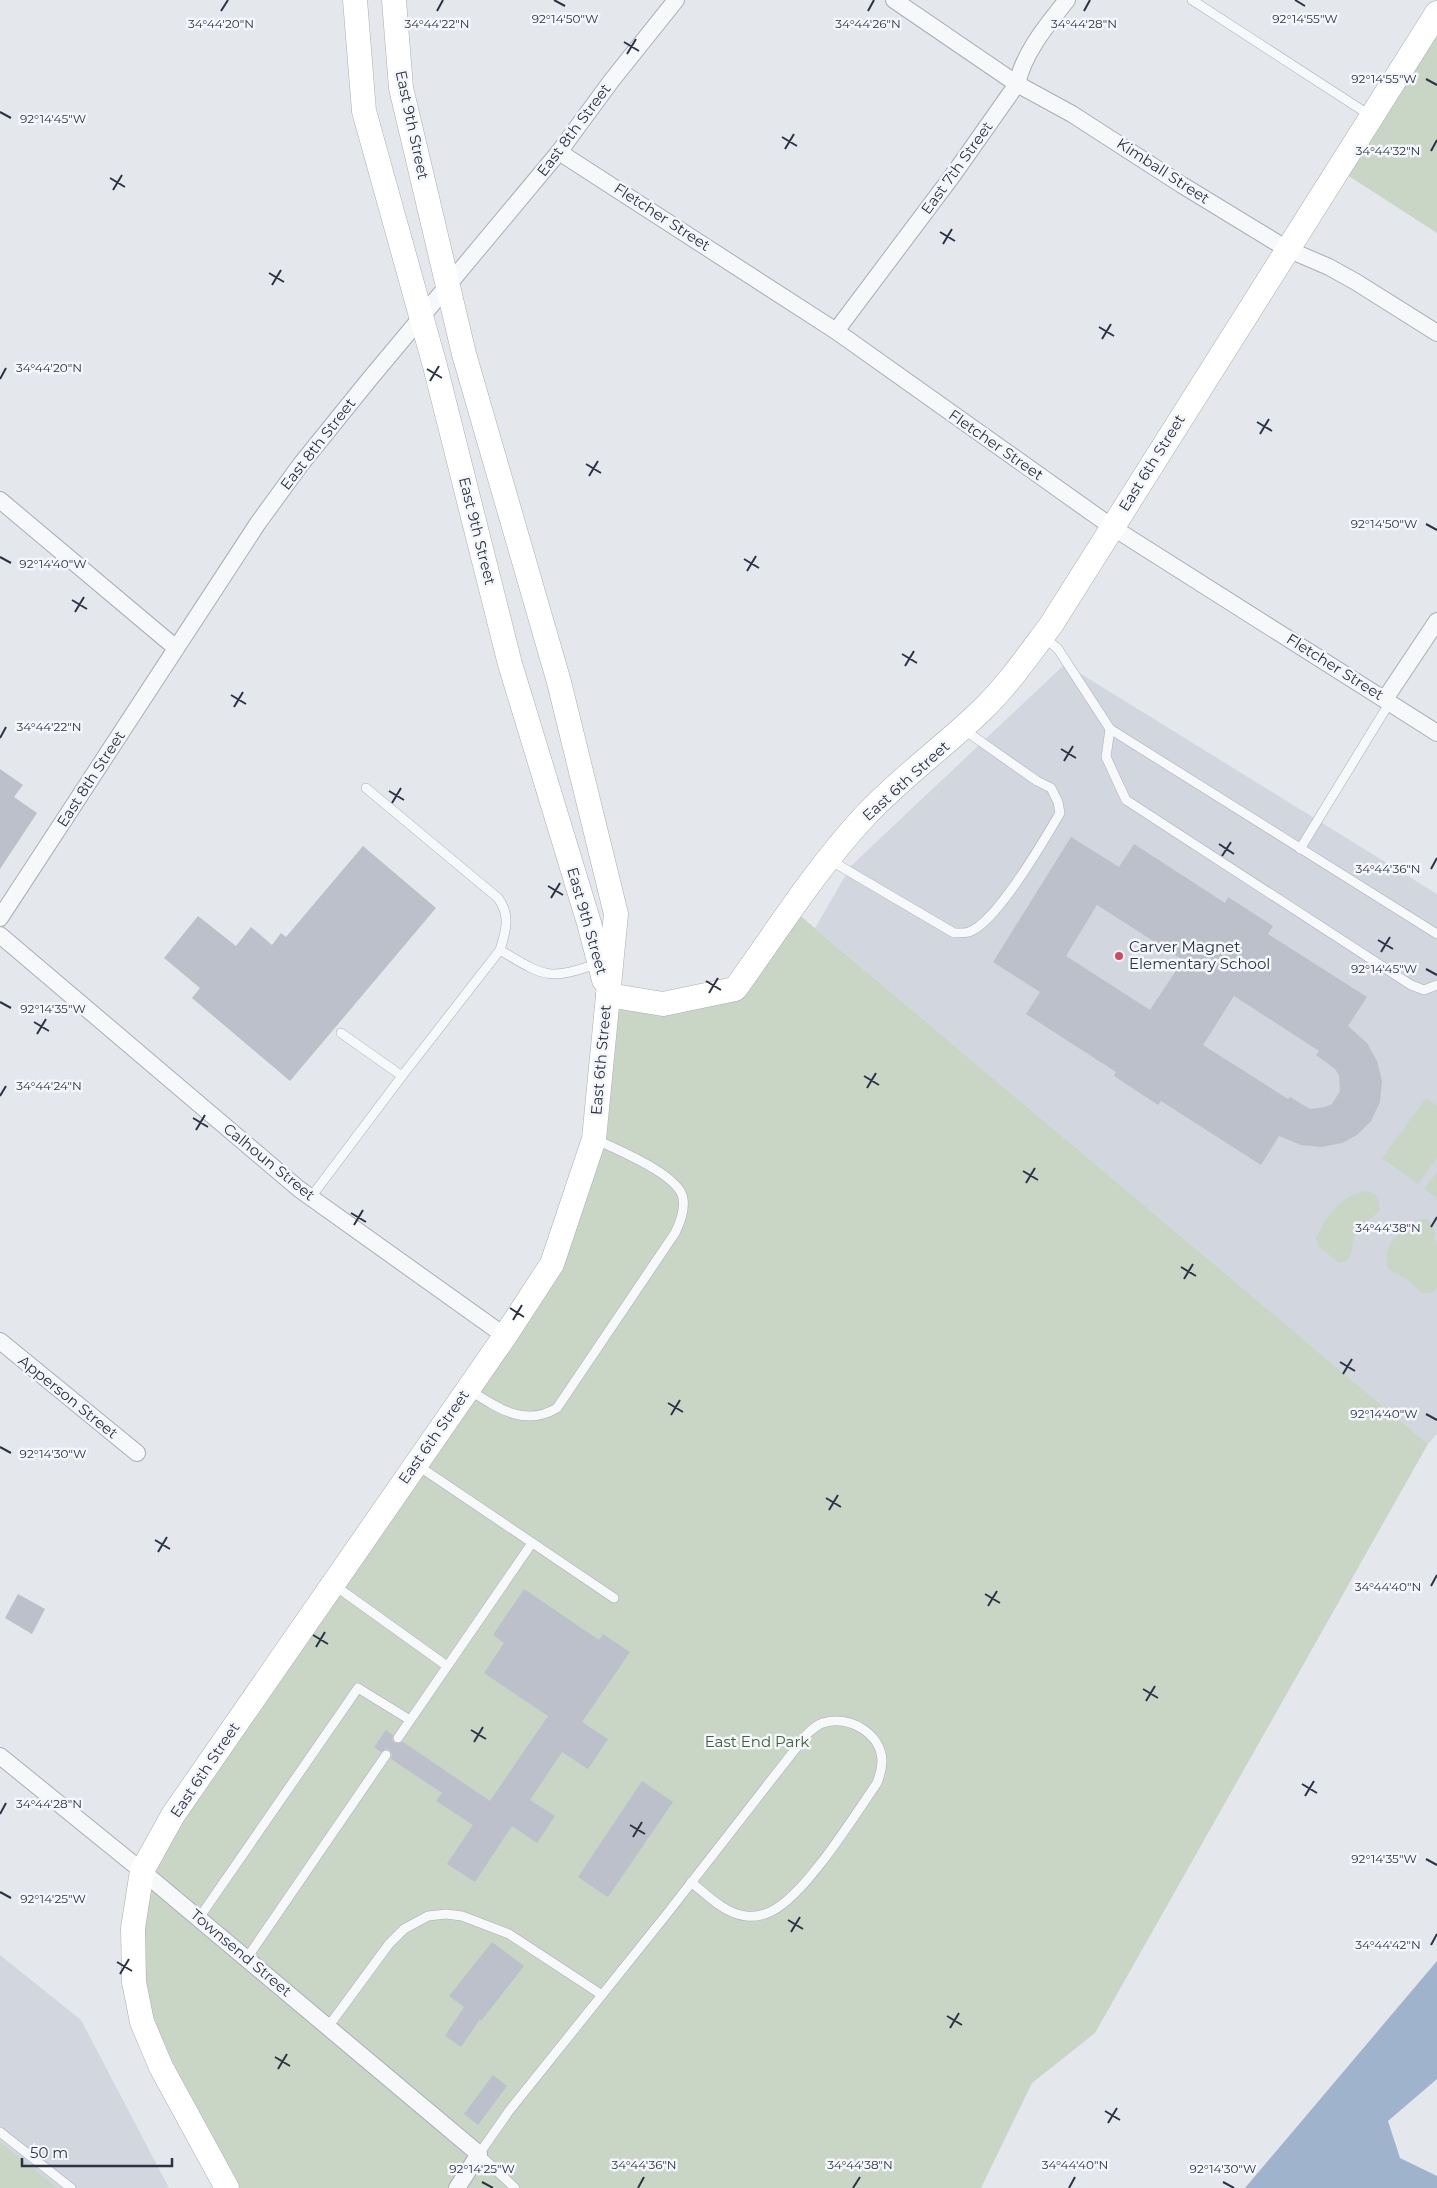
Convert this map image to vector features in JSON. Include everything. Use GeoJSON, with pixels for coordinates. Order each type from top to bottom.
{"type":"FeatureCollection","features":[{"type":"Feature","properties":{"kind":"main road","name":"East 9th Street"},"geometry":{"type":"LineString","coordinates":[[355,0],[364,111],[421,317],[510,664],[608,995]]}},
{"type":"Feature","properties":{"kind":"main road","name":"East 9th Street"},"geometry":{"type":"LineString","coordinates":[[394,0],[401,88],[464,354],[559,682],[616,914],[608,995]]}},
{"type":"Feature","properties":{"kind":"main road","name":"East 6th Street"},"geometry":{"type":"LineString","coordinates":[[227,2188],[161,2067],[142,2022],[134,1982],[133,1928],[142,1871],[173,1815],[505,1336],[552,1264],[594,1139],[608,995],[664,1004],[735,989],[828,859],[865,816],[896,786],[963,729],[996,695],[1043,636],[1437,13]]}},
{"type":"Feature","properties":{"kind":"street","name":"East 8th Street"},"geometry":{"type":"LineString","coordinates":[[0,918],[258,524],[301,464],[559,152],[612,80],[676,0]]}},
{"type":"Feature","properties":{"kind":"street","name":"Kimball Street"},"geometry":{"type":"LineString","coordinates":[[894,0],[1017,84],[1072,114],[1287,249],[1330,267],[1437,333]]}},
{"type":"Feature","properties":{"kind":"street","name":"East 7th Street"},"geometry":{"type":"LineString","coordinates":[[836,332],[953,175],[1017,84],[1020,70],[1030,52],[1050,21],[1067,0]]}},
{"type":"Feature","properties":{"kind":"street","name":"Fletcher Street"},"geometry":{"type":"LineString","coordinates":[[559,152],[836,332],[1112,527],[1437,733]]}},
{"type":"Feature","properties":{"kind":"street"},"geometry":{"type":"LineString","coordinates":[[0,500],[176,648]]}},
{"type":"Feature","properties":{"kind":"street"},"geometry":{"type":"LineString","coordinates":[[1387,701],[1437,621]]}},
{"type":"Feature","properties":{"kind":"street","name":"Calhoun Street"},"geometry":{"type":"LineString","coordinates":[[0,934],[311,1197],[505,1336]]}},
{"type":"Feature","properties":{"kind":"street","name":"Apperson Street"},"geometry":{"type":"LineString","coordinates":[[0,1342],[137,1453]]}},
{"type":"Feature","properties":{"kind":"street","name":"Townsend Street"},"geometry":{"type":"LineString","coordinates":[[0,1756],[199,1918],[479,2154]]}},
{"type":"Feature","properties":{"kind":"street"},"geometry":{"type":"LineString","coordinates":[[457,2188],[479,2154]]}},
{"type":"Feature","properties":{"kind":"lane"},"geometry":{"type":"LineString","coordinates":[[1192,0],[1371,116]]}},
{"type":"Feature","properties":{"kind":"lane"},"geometry":{"type":"LineString","coordinates":[[1043,636],[1058,648],[1110,729],[1437,934]]}},
{"type":"Feature","properties":{"kind":"lane"},"geometry":{"type":"LineString","coordinates":[[1300,849],[1387,701]]}},
{"type":"Feature","properties":{"kind":"lane"},"geometry":{"type":"LineString","coordinates":[[828,859],[954,933],[970,932],[991,914],[1016,884],[1060,813],[1058,802],[1051,788],[963,729]]}},
{"type":"Feature","properties":{"kind":"lane"},"geometry":{"type":"LineString","coordinates":[[1110,729],[1106,757],[1126,800],[1411,985],[1424,990],[1437,985]]}},
{"type":"Feature","properties":{"kind":"lane"},"geometry":{"type":"LineString","coordinates":[[311,1197],[500,950],[508,925],[506,912],[498,898],[366,788]]}},
{"type":"Feature","properties":{"kind":"lane"},"geometry":{"type":"LineString","coordinates":[[500,950],[536,971],[553,975],[569,974],[599,963]]}},
{"type":"Feature","properties":{"kind":"lane"},"geometry":{"type":"LineString","coordinates":[[341,1033],[402,1076]]}},
{"type":"Feature","properties":{"kind":"lane"},"geometry":{"type":"LineString","coordinates":[[468,1389],[497,1408],[516,1415],[531,1417],[547,1414],[557,1408],[675,1233],[682,1216],[684,1198],[672,1181],[651,1167],[594,1139]]}},
{"type":"Feature","properties":{"kind":"lane"},"geometry":{"type":"LineString","coordinates":[[416,1464],[614,1598]]}},
{"type":"Feature","properties":{"kind":"lane"},"geometry":{"type":"LineString","coordinates":[[398,1738],[532,1543]]}},
{"type":"Feature","properties":{"kind":"lane"},"geometry":{"type":"LineString","coordinates":[[332,1584],[447,1666]]}},
{"type":"Feature","properties":{"kind":"lane"},"geometry":{"type":"LineString","coordinates":[[199,1918],[358,1688],[410,1720]]}},
{"type":"Feature","properties":{"kind":"lane"},"geometry":{"type":"LineString","coordinates":[[515,2188],[479,2154],[510,2111],[807,1734],[821,1723],[837,1720],[866,1730],[876,1742],[882,1758],[881,1771],[877,1783],[808,1878],[787,1900],[772,1911],[756,1916],[744,1916],[725,1908],[691,1882]]}},
{"type":"Feature","properties":{"kind":"lane"},"geometry":{"type":"LineString","coordinates":[[247,1958],[386,1756]]}},
{"type":"Feature","properties":{"kind":"lane"},"geometry":{"type":"LineString","coordinates":[[328,2027],[389,1944],[404,1929],[428,1916],[446,1914],[462,1916],[509,1934],[602,1995]]}},
{"type":"Feature","properties":{"kind":"lane"},"geometry":{"type":"LineString","coordinates":[[0,2132],[72,2188]]}},
{"type":"Feature","properties":{"kind":"shaded area"},"geometry":{"type":"Polygon","coordinates":[[[1065,664],[1437,894],[1437,1434],[1428,1444],[815,928],[851,866],[1065,664]]]}},
{"type":"Feature","properties":{"kind":"shaded area"},"geometry":{"type":"Polygon","coordinates":[[[0,1955],[81,2020],[169,2188],[0,2188],[0,1955]]]}},
{"type":"Feature","properties":{"kind":"green space"},"geometry":{"type":"Polygon","coordinates":[[[1437,13],[1437,233],[1338,169],[1437,13]]]}},
{"type":"Feature","properties":{"kind":"green space","name":"East End Park"},"geometry":{"type":"Polygon","coordinates":[[[791,908],[1428,1444],[1095,2033],[1032,2083],[981,2188],[228,2188],[142,2022],[142,1871],[505,1336],[569,1215],[608,995],[735,989],[791,908]]]}},
{"type":"Feature","properties":{"kind":"green space"},"geometry":{"type":"Polygon","coordinates":[[[1426,1098],[1437,1106],[1437,1158],[1418,1184],[1382,1158],[1426,1098]]]}},
{"type":"Feature","properties":{"kind":"green space"},"geometry":{"type":"Polygon","coordinates":[[[1437,1172],[1437,1199],[1424,1189],[1437,1172]]]}},
{"type":"Feature","properties":{"kind":"green space"},"geometry":{"type":"Polygon","coordinates":[[[1364,1191],[1375,1194],[1380,1210],[1358,1229],[1354,1236],[1350,1256],[1344,1262],[1339,1263],[1319,1247],[1316,1238],[1335,1208],[1347,1198],[1364,1191]]]}},
{"type":"Feature","properties":{"kind":"green space"},"geometry":{"type":"Polygon","coordinates":[[[1419,1219],[1428,1219],[1435,1231],[1434,1240],[1437,1243],[1437,1288],[1432,1293],[1422,1293],[1407,1279],[1389,1270],[1387,1262],[1389,1247],[1399,1233],[1419,1219]]]}},
{"type":"Feature","properties":{"kind":"green space"},"geometry":{"type":"Polygon","coordinates":[[[0,2142],[58,2188],[0,2188],[0,2142]]]}},
{"type":"Feature","properties":{"kind":"water"},"geometry":{"type":"Polygon","coordinates":[[[1437,1961],[1437,2079],[1388,2121],[1400,2158],[1437,2176],[1437,2188],[1245,2188],[1437,1961]]]}},
{"type":"Feature","properties":{"kind":"building"},"geometry":{"type":"Polygon","coordinates":[[[0,769],[23,785],[14,797],[37,813],[0,869],[0,769]]]}},
{"type":"Feature","properties":{"kind":"building"},"geometry":{"type":"Polygon","coordinates":[[[1071,837],[1119,867],[1134,844],[1225,903],[1228,897],[1273,926],[1268,934],[1367,997],[1348,1026],[1367,1043],[1377,1061],[1382,1081],[1380,1102],[1371,1121],[1357,1135],[1342,1143],[1322,1147],[1301,1145],[1279,1136],[1261,1165],[1161,1101],[1158,1105],[1114,1076],[1116,1072],[1026,1014],[1040,992],[993,962],[1071,837]],[[1097,905],[1066,956],[1150,1010],[1183,960],[1097,905]],[[1234,996],[1203,1045],[1288,1099],[1290,1097],[1310,1109],[1332,1104],[1340,1091],[1339,1075],[1335,1069],[1316,1055],[1319,1051],[1234,996]]]}},
{"type":"Feature","properties":{"kind":"building"},"geometry":{"type":"Polygon","coordinates":[[[363,846],[436,908],[290,1081],[192,998],[200,988],[164,958],[198,916],[236,946],[251,927],[272,945],[281,933],[286,937],[363,846]]]}},
{"type":"Feature","properties":{"kind":"building"},"geometry":{"type":"Polygon","coordinates":[[[524,1589],[599,1640],[603,1634],[630,1652],[582,1722],[608,1739],[588,1769],[562,1752],[530,1800],[555,1816],[537,1843],[512,1826],[475,1882],[447,1864],[473,1825],[436,1801],[442,1793],[391,1759],[390,1750],[386,1749],[381,1752],[374,1747],[386,1730],[393,1735],[392,1740],[395,1743],[403,1742],[490,1801],[548,1716],[484,1673],[504,1643],[493,1635],[524,1589]]]}},
{"type":"Feature","properties":{"kind":"building"},"geometry":{"type":"Polygon","coordinates":[[[18,1594],[45,1609],[32,1634],[5,1618],[18,1594]]]}},
{"type":"Feature","properties":{"kind":"building"},"geometry":{"type":"Polygon","coordinates":[[[642,1781],[673,1802],[608,1897],[578,1877],[642,1781]]]}},
{"type":"Feature","properties":{"kind":"building"},"geometry":{"type":"Polygon","coordinates":[[[492,1942],[524,1966],[481,2021],[480,2019],[461,2047],[445,2036],[464,2007],[449,1996],[492,1942]]]}},
{"type":"Feature","properties":{"kind":"building"},"geometry":{"type":"Polygon","coordinates":[[[493,2075],[507,2086],[478,2125],[464,2114],[493,2075]]]}},
{"type":"Feature","properties":{"kind":"place","name":"Carver Magnet Elementary School"},"geometry":{"type":"Point","coordinates":[1119,956]}}]}
